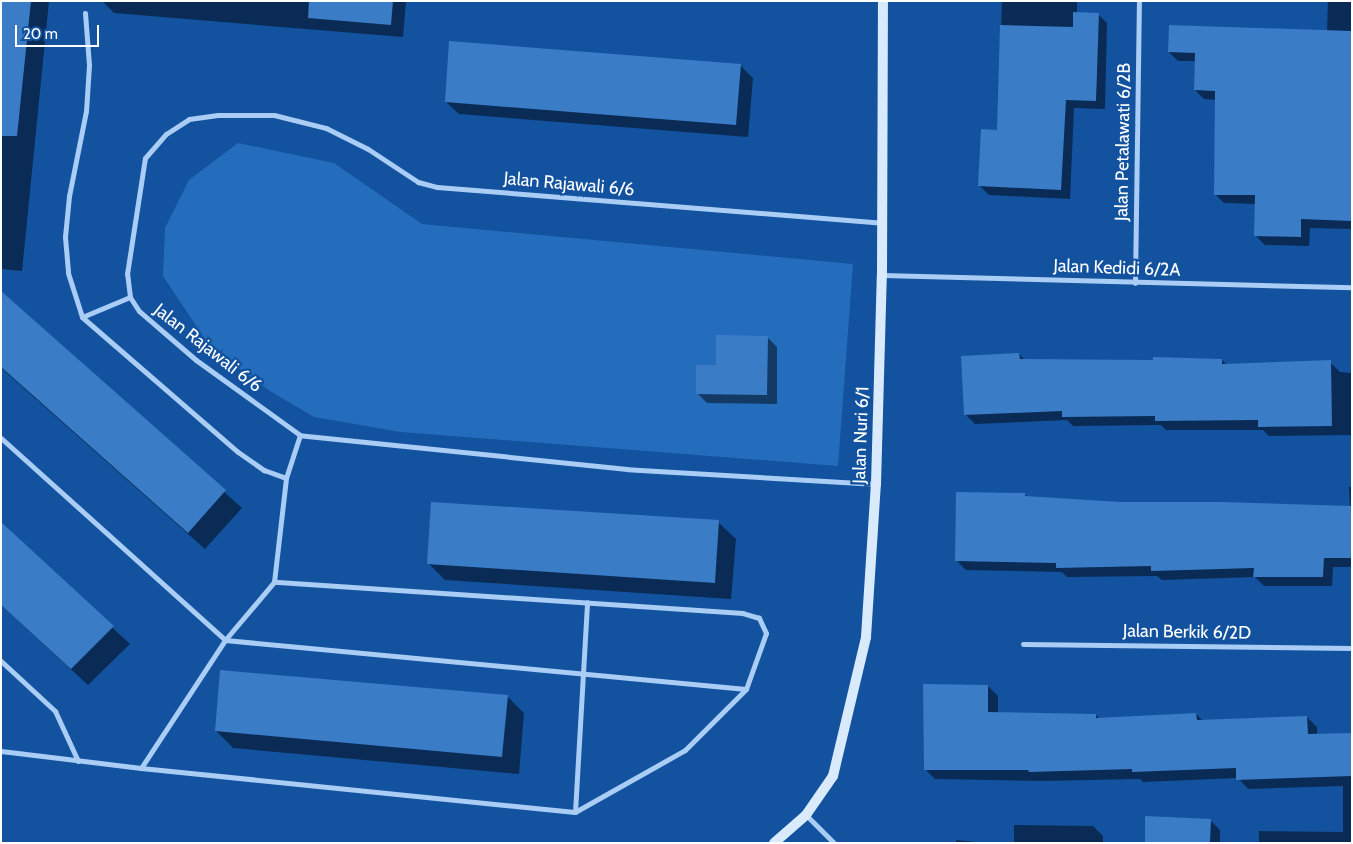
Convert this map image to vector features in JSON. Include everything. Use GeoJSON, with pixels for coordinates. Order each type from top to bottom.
{"type":"FeatureCollection","features":[{"type":"Feature","properties":{"kind":"street","name":"Jalan Nuri 6/1"},"geometry":{"type":"LineString","coordinates":[[774,843],[806,816],[833,776],[866,637],[876,484],[882,275],[883,1]]}},
{"type":"Feature","properties":{"kind":"street","name":"Jalan Petalawati 6/2B"},"geometry":{"type":"LineString","coordinates":[[1135,283],[1139,1]]}},
{"type":"Feature","properties":{"kind":"street"},"geometry":{"type":"LineString","coordinates":[[85,13],[89,65],[86,111],[69,196],[65,237],[68,274],[82,317],[238,452],[264,470],[286,478]]}},
{"type":"Feature","properties":{"kind":"street","name":"Jalan Rajawali 6/6"},"geometry":{"type":"LineString","coordinates":[[876,484],[627,469],[300,435],[196,360],[139,312],[130,297],[127,274],[145,158],[166,134],[189,119],[218,115],[274,115],[326,128],[368,149],[418,182],[437,187],[882,223]]}},
{"type":"Feature","properties":{"kind":"street","name":"Jalan Kedidi 6/2A"},"geometry":{"type":"LineString","coordinates":[[882,275],[1135,283],[1352,287]]}},
{"type":"Feature","properties":{"kind":"street"},"geometry":{"type":"LineString","coordinates":[[82,317],[130,297]]}},
{"type":"Feature","properties":{"kind":"street"},"geometry":{"type":"LineString","coordinates":[[141,768],[225,640],[274,582],[286,478],[300,435]]}},
{"type":"Feature","properties":{"kind":"street"},"geometry":{"type":"LineString","coordinates":[[1,438],[225,640],[746,689]]}},
{"type":"Feature","properties":{"kind":"street"},"geometry":{"type":"LineString","coordinates":[[1,751],[141,768],[575,812],[685,750],[746,689],[766,633],[759,618],[743,612],[274,582]]}},
{"type":"Feature","properties":{"kind":"street"},"geometry":{"type":"LineString","coordinates":[[575,812],[587,602]]}},
{"type":"Feature","properties":{"kind":"street","name":"Jalan Berkik 6/2D"},"geometry":{"type":"LineString","coordinates":[[1023,644],[1352,648]]}},
{"type":"Feature","properties":{"kind":"street"},"geometry":{"type":"LineString","coordinates":[[1,661],[55,711],[78,761]]}},
{"type":"Feature","properties":{"kind":"street"},"geometry":{"type":"LineString","coordinates":[[806,816],[834,843]]}},
{"type":"Feature","properties":{"kind":"shaded area"},"geometry":{"type":"Polygon","coordinates":[[[238,143],[334,163],[422,224],[853,264],[838,466],[401,432],[314,417],[270,391],[211,348],[163,276],[165,228],[189,180],[238,143]]]}},
{"type":"Feature","properties":{"kind":"building"},"geometry":{"type":"Polygon","coordinates":[[[1,1],[31,1],[17,136],[1,136],[1,1]]]}},
{"type":"Feature","properties":{"kind":"building"},"geometry":{"type":"Polygon","coordinates":[[[309,1],[393,1],[391,25],[308,18],[309,1]]]}},
{"type":"Feature","properties":{"kind":"building"},"geometry":{"type":"Polygon","coordinates":[[[1073,12],[1099,13],[1096,101],[1066,100],[1061,190],[978,186],[981,129],[997,130],[1000,25],[1073,27],[1073,12]]]}},
{"type":"Feature","properties":{"kind":"building"},"geometry":{"type":"Polygon","coordinates":[[[1169,25],[1352,31],[1352,221],[1301,219],[1301,237],[1254,236],[1255,195],[1214,195],[1215,91],[1194,90],[1195,53],[1168,52],[1169,25]]]}},
{"type":"Feature","properties":{"kind":"building"},"geometry":{"type":"Polygon","coordinates":[[[449,41],[741,64],[736,125],[445,102],[449,41]]]}},
{"type":"Feature","properties":{"kind":"building"},"geometry":{"type":"Polygon","coordinates":[[[1,291],[226,490],[188,533],[1,367],[1,291]]]}},
{"type":"Feature","properties":{"kind":"building"},"geometry":{"type":"Polygon","coordinates":[[[716,335],[768,336],[767,395],[696,394],[696,365],[716,365],[716,335]]]}},
{"type":"Feature","properties":{"kind":"building"},"geometry":{"type":"Polygon","coordinates":[[[1019,353],[1020,359],[1153,360],[1153,357],[1222,359],[1222,364],[1331,360],[1332,426],[1258,427],[1258,420],[1155,421],[1155,416],[1062,417],[1062,411],[964,415],[961,356],[1019,353]]]}},
{"type":"Feature","properties":{"kind":"building"},"geometry":{"type":"Polygon","coordinates":[[[956,492],[1025,493],[1025,496],[1120,502],[1220,502],[1352,506],[1352,558],[1324,558],[1323,577],[1253,577],[1254,568],[1151,571],[1151,566],[1056,568],[1056,563],[955,561],[956,492]]]}},
{"type":"Feature","properties":{"kind":"building"},"geometry":{"type":"Polygon","coordinates":[[[431,502],[719,520],[715,583],[427,564],[431,502]]]}},
{"type":"Feature","properties":{"kind":"building"},"geometry":{"type":"Polygon","coordinates":[[[1,522],[114,626],[71,669],[1,605],[1,522]]]}},
{"type":"Feature","properties":{"kind":"building"},"geometry":{"type":"Polygon","coordinates":[[[220,670],[508,695],[502,757],[215,731],[220,670]]]}},
{"type":"Feature","properties":{"kind":"building"},"geometry":{"type":"Polygon","coordinates":[[[923,684],[988,685],[988,712],[1096,714],[1096,718],[1196,713],[1197,720],[1307,716],[1308,734],[1352,733],[1352,776],[1236,780],[1236,768],[1132,772],[1132,769],[1029,772],[1028,770],[924,770],[923,684]]]}},
{"type":"Feature","properties":{"kind":"building"},"geometry":{"type":"Polygon","coordinates":[[[1145,816],[1211,819],[1210,843],[1145,843],[1145,816]]]}}]}
